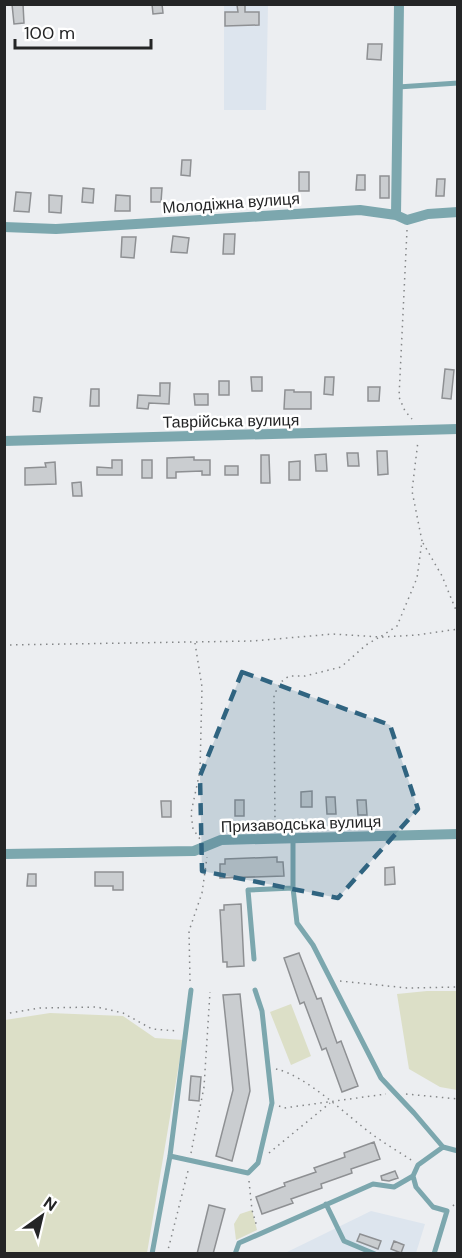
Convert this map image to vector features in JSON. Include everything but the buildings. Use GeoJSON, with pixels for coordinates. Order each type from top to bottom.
{"type":"FeatureCollection","features":[{"type":"Feature","properties":{"kind":"street"},"geometry":{"type":"LineString","coordinates":[[396,215],[399,4]]}},
{"type":"Feature","properties":{"kind":"street","name":"Молодіжна вулиця"},"geometry":{"type":"LineString","coordinates":[[4,227],[56,229],[360,210],[396,215],[407,220]]}},
{"type":"Feature","properties":{"kind":"street"},"geometry":{"type":"LineString","coordinates":[[407,220],[428,214],[458,212]]}},
{"type":"Feature","properties":{"kind":"street","name":"Таврійська вулиця"},"geometry":{"type":"LineString","coordinates":[[4,441],[458,429]]}},
{"type":"Feature","properties":{"kind":"street","name":"Призаводська вулиця"},"geometry":{"type":"LineString","coordinates":[[4,854],[194,851],[221,840],[458,834]]}},
{"type":"Feature","properties":{"kind":"lane"},"geometry":{"type":"LineString","coordinates":[[398,87],[458,83]]}},
{"type":"Feature","properties":{"kind":"lane"},"geometry":{"type":"LineString","coordinates":[[288,837],[297,923],[313,945],[381,1078],[443,1147],[458,1151]]}},
{"type":"Feature","properties":{"kind":"lane"},"geometry":{"type":"LineString","coordinates":[[254,959],[248,890],[293,888]]}},
{"type":"Feature","properties":{"kind":"lane"},"geometry":{"type":"LineString","coordinates":[[152,1254],[170,1155],[191,990]]}},
{"type":"Feature","properties":{"kind":"lane"},"geometry":{"type":"LineString","coordinates":[[170,1155],[248,1173],[258,1163],[272,1103],[262,1011],[255,990]]}},
{"type":"Feature","properties":{"kind":"lane"},"geometry":{"type":"LineString","coordinates":[[235,1254],[238,1243],[373,1184],[393,1187],[413,1176],[418,1165],[443,1147]]}},
{"type":"Feature","properties":{"kind":"lane"},"geometry":{"type":"LineString","coordinates":[[413,1176],[416,1187],[433,1207],[447,1211],[434,1254]]}},
{"type":"Feature","properties":{"kind":"lane"},"geometry":{"type":"LineString","coordinates":[[326,1204],[344,1241],[375,1254]]}},
{"type":"Feature","properties":{"kind":"path"},"geometry":{"type":"LineString","coordinates":[[407,220],[399,397],[405,411],[413,421]]}},
{"type":"Feature","properties":{"kind":"path"},"geometry":{"type":"LineString","coordinates":[[419,431],[412,491],[422,541],[442,576],[458,615]]}},
{"type":"Feature","properties":{"kind":"path"},"geometry":{"type":"LineString","coordinates":[[288,837],[275,823],[274,695],[281,682],[289,676],[305,676],[341,667],[366,645],[397,627],[417,578],[422,541]]}},
{"type":"Feature","properties":{"kind":"path"},"geometry":{"type":"LineString","coordinates":[[4,645],[253,641],[333,634],[380,637],[458,629]]}},
{"type":"Feature","properties":{"kind":"path"},"geometry":{"type":"LineString","coordinates":[[191,990],[189,931],[202,893],[211,844],[200,839],[193,829],[191,813],[200,771],[201,697],[195,642]]}},
{"type":"Feature","properties":{"kind":"path"},"geometry":{"type":"LineString","coordinates":[[330,980],[406,988],[458,987]]}},
{"type":"Feature","properties":{"kind":"path"},"geometry":{"type":"LineString","coordinates":[[167,1254],[190,1160],[204,1087],[210,992]]}},
{"type":"Feature","properties":{"kind":"path"},"geometry":{"type":"LineString","coordinates":[[4,1014],[40,1008],[97,1007],[123,1012],[152,1029],[187,1032]]}},
{"type":"Feature","properties":{"kind":"path"},"geometry":{"type":"LineString","coordinates":[[268,1067],[286,1071],[306,1083],[374,1136],[418,1165]]}},
{"type":"Feature","properties":{"kind":"path"},"geometry":{"type":"LineString","coordinates":[[272,1103],[284,1108],[396,1093],[458,1099]]}},
{"type":"Feature","properties":{"kind":"path"},"geometry":{"type":"LineString","coordinates":[[258,1163],[331,1103]]}},
{"type":"Feature","properties":{"kind":"path"},"geometry":{"type":"LineString","coordinates":[[248,1173],[252,1210],[258,1233]]}},
{"type":"Feature","properties":{"kind":"highlighted area"},"geometry":{"type":"Polygon","coordinates":[[[242,672],[390,725],[418,809],[338,898],[202,871],[200,776],[242,672]]]}},
{"type":"Feature","properties":{"kind":"shaded area"},"geometry":{"type":"Polygon","coordinates":[[[224,5],[268,5],[266,110],[224,110],[224,5]]]}},
{"type":"Feature","properties":{"kind":"shaded area"},"geometry":{"type":"Polygon","coordinates":[[[371,1211],[425,1224],[416,1253],[283,1254],[371,1211]]]}},
{"type":"Feature","properties":{"kind":"green space"},"geometry":{"type":"Polygon","coordinates":[[[457,991],[457,1090],[440,1087],[409,1069],[397,994],[457,991]]]}},
{"type":"Feature","properties":{"kind":"green space"},"geometry":{"type":"Polygon","coordinates":[[[291,1004],[311,1056],[291,1065],[270,1012],[291,1004]]]}},
{"type":"Feature","properties":{"kind":"green space"},"geometry":{"type":"Polygon","coordinates":[[[50,1013],[123,1016],[155,1038],[183,1040],[147,1253],[5,1254],[5,1020],[50,1013]]]}},
{"type":"Feature","properties":{"kind":"green space"},"geometry":{"type":"Polygon","coordinates":[[[252,1210],[257,1230],[236,1240],[234,1224],[240,1214],[252,1210]]]}}]}
